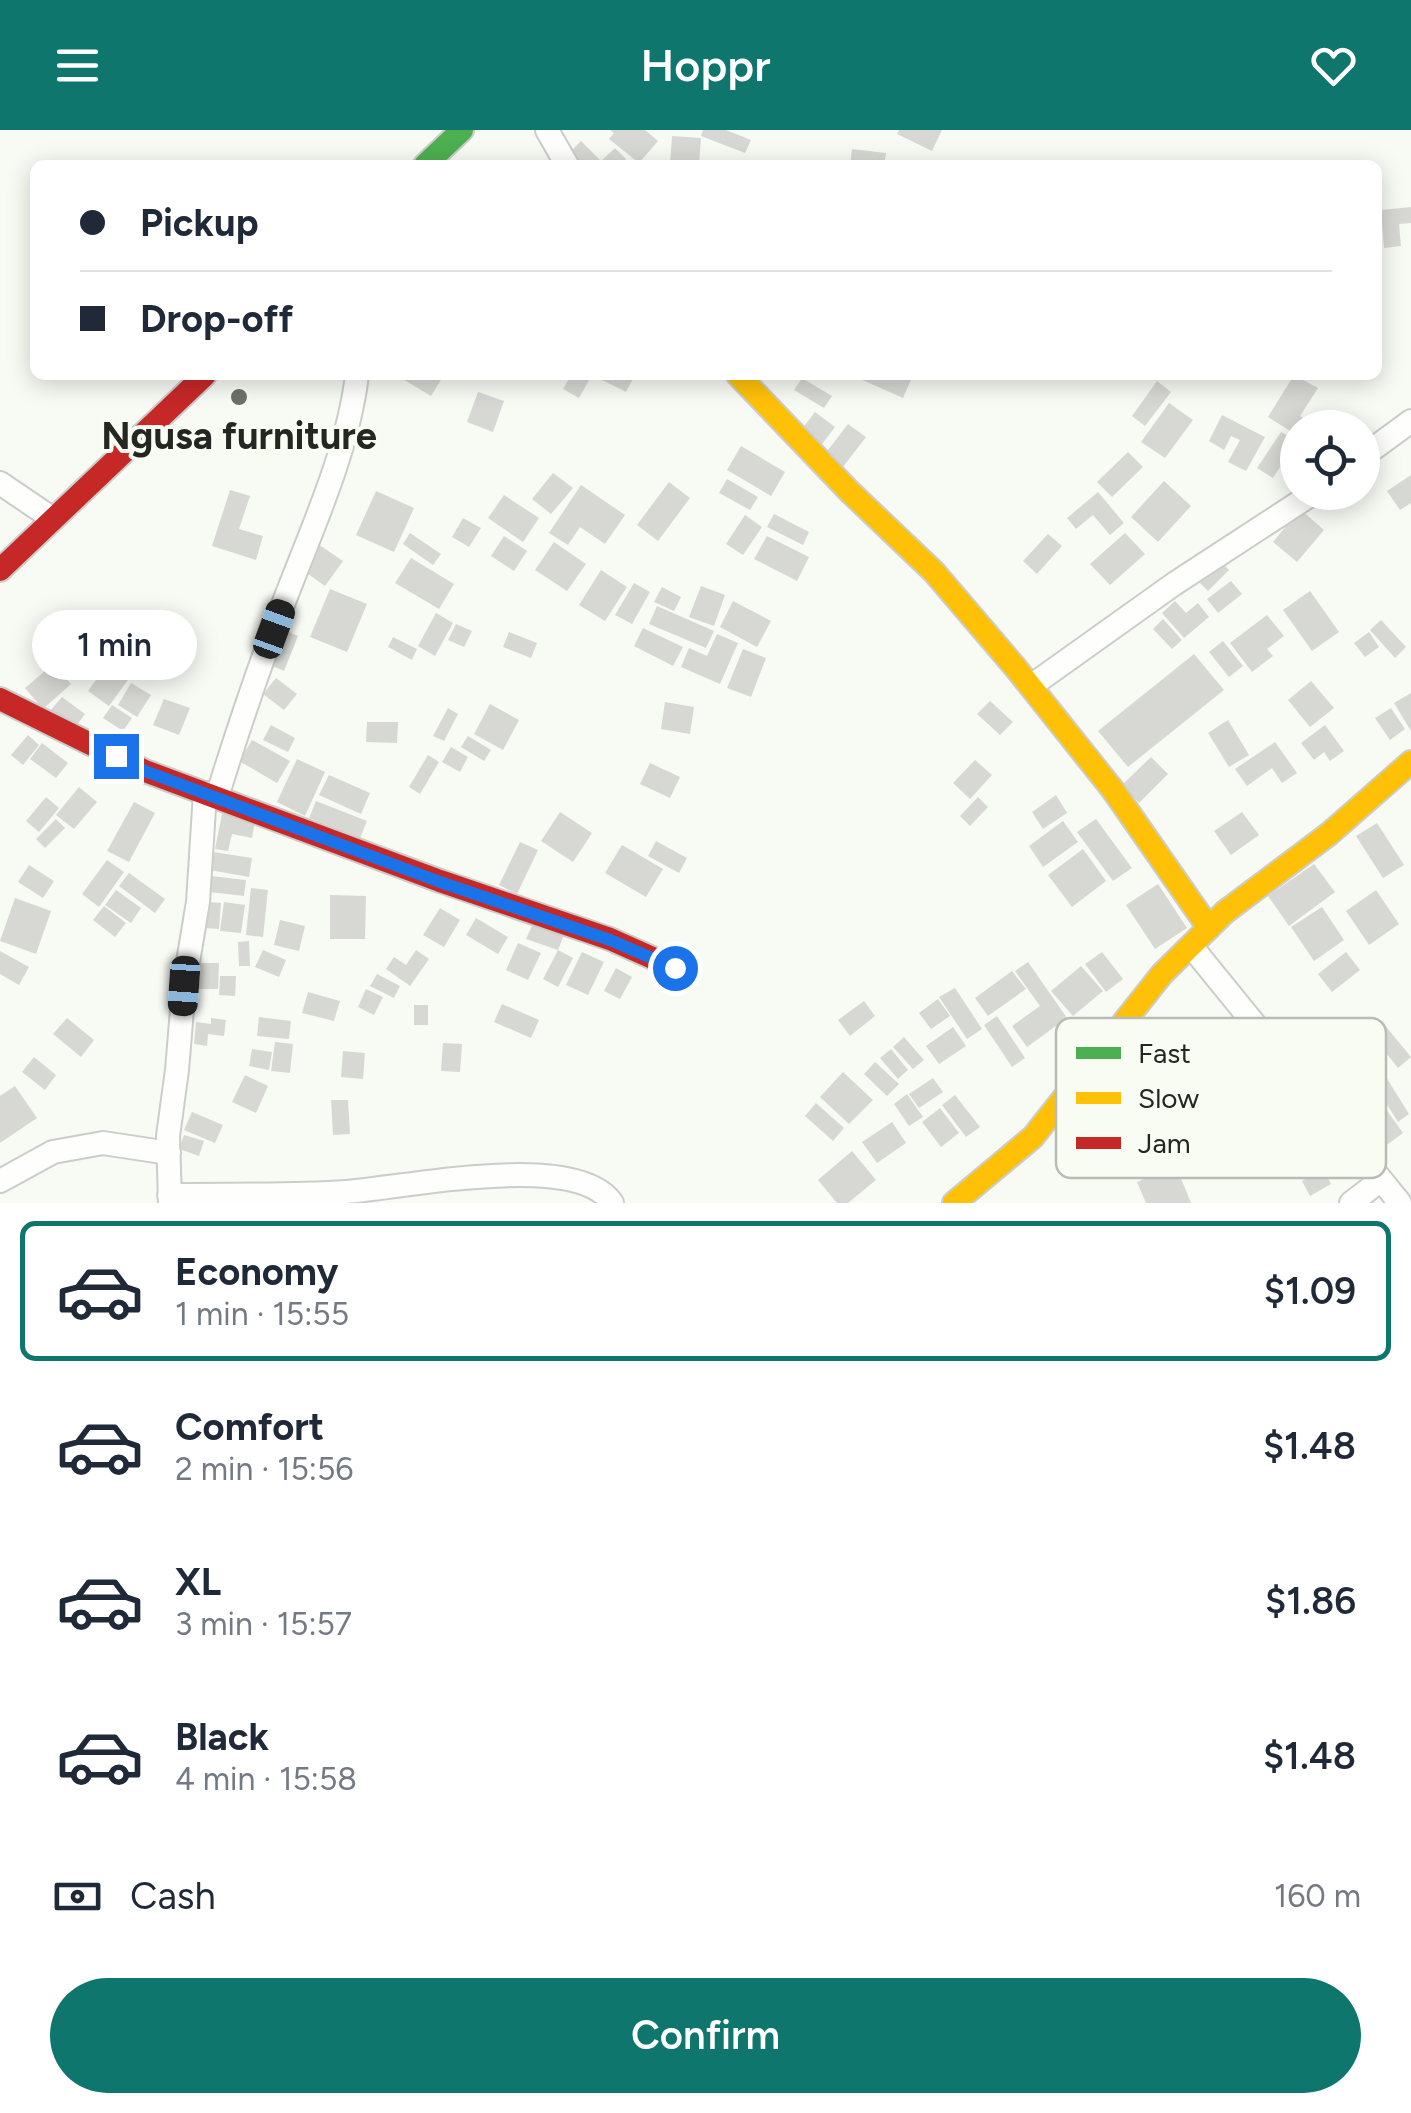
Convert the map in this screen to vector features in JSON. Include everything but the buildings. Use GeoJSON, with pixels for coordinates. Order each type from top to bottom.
{"type":"FeatureCollection","features":[{"type":"Feature","properties":{"kind":"main road"},"geometry":{"type":"LineString","coordinates":[[430,160],[462,130]]}},
{"type":"Feature","properties":{"kind":"main road"},"geometry":{"type":"LineString","coordinates":[[0,570],[199,380]]}},
{"type":"Feature","properties":{"kind":"main road"},"geometry":{"type":"LineString","coordinates":[[743,380],[848,490],[934,572],[1031,686],[1113,790],[1208,928]]}},
{"type":"Feature","properties":{"kind":"main road"},"geometry":{"type":"LineString","coordinates":[[0,699],[145,771],[440,882],[610,940],[675,968]]}},
{"type":"Feature","properties":{"kind":"main road"},"geometry":{"type":"LineString","coordinates":[[1127,1018],[1162,974],[1225,912],[1329,834],[1411,762]]}},
{"type":"Feature","properties":{"kind":"main road"},"geometry":{"type":"LineString","coordinates":[[954,1203],[1033,1136],[1056,1107]]}},
{"type":"Feature","properties":{"kind":"street"},"geometry":{"type":"LineString","coordinates":[[547,130],[564,160]]}},
{"type":"Feature","properties":{"kind":"street"},"geometry":{"type":"LineString","coordinates":[[356,380],[324,496],[211,795],[168,1136],[170,1199],[346,1192],[532,1175],[580,1180],[608,1196],[612,1203]]}},
{"type":"Feature","properties":{"kind":"street"},"geometry":{"type":"LineString","coordinates":[[1380,444],[1411,421]]}},
{"type":"Feature","properties":{"kind":"street"},"geometry":{"type":"LineString","coordinates":[[0,483],[53,519]]}},
{"type":"Feature","properties":{"kind":"street"},"geometry":{"type":"LineString","coordinates":[[1031,686],[1174,584],[1287,510]]}},
{"type":"Feature","properties":{"kind":"street"},"geometry":{"type":"LineString","coordinates":[[1191,946],[1251,1018]]}},
{"type":"Feature","properties":{"kind":"street"},"geometry":{"type":"LineString","coordinates":[[0,1181],[53,1152],[103,1142],[169,1153]]}},
{"type":"Feature","properties":{"kind":"street"},"geometry":{"type":"LineString","coordinates":[[1352,1203],[1396,1191]]}},
{"type":"Feature","properties":{"kind":"traffic: fast"},"geometry":{"type":"LineString","coordinates":[[430,160],[462,130]]}},
{"type":"Feature","properties":{"kind":"traffic: slow"},"geometry":{"type":"LineString","coordinates":[[743,380],[849,491],[934,572],[1015,667],[1113,790],[1209,928]]}},
{"type":"Feature","properties":{"kind":"traffic: slow"},"geometry":{"type":"LineString","coordinates":[[1127,1018],[1162,974],[1225,912],[1329,834],[1411,762]]}},
{"type":"Feature","properties":{"kind":"traffic: slow"},"geometry":{"type":"LineString","coordinates":[[954,1203],[1033,1137],[1056,1108]]}},
{"type":"Feature","properties":{"kind":"traffic: jam"},"geometry":{"type":"LineString","coordinates":[[0,570],[200,380]]}},
{"type":"Feature","properties":{"kind":"traffic: jam"},"geometry":{"type":"LineString","coordinates":[[0,699],[145,771],[440,881],[610,939],[675,968]]}},
{"type":"Feature","properties":{"kind":"place","name":"Ngusa furniture"},"geometry":{"type":"Point","coordinates":[239,397]}},
{"type":"Feature","properties":{"kind":"route"},"geometry":{"type":"LineString","coordinates":[[116,756],[145,771],[440,882],[610,940],[675,968]]}}]}
